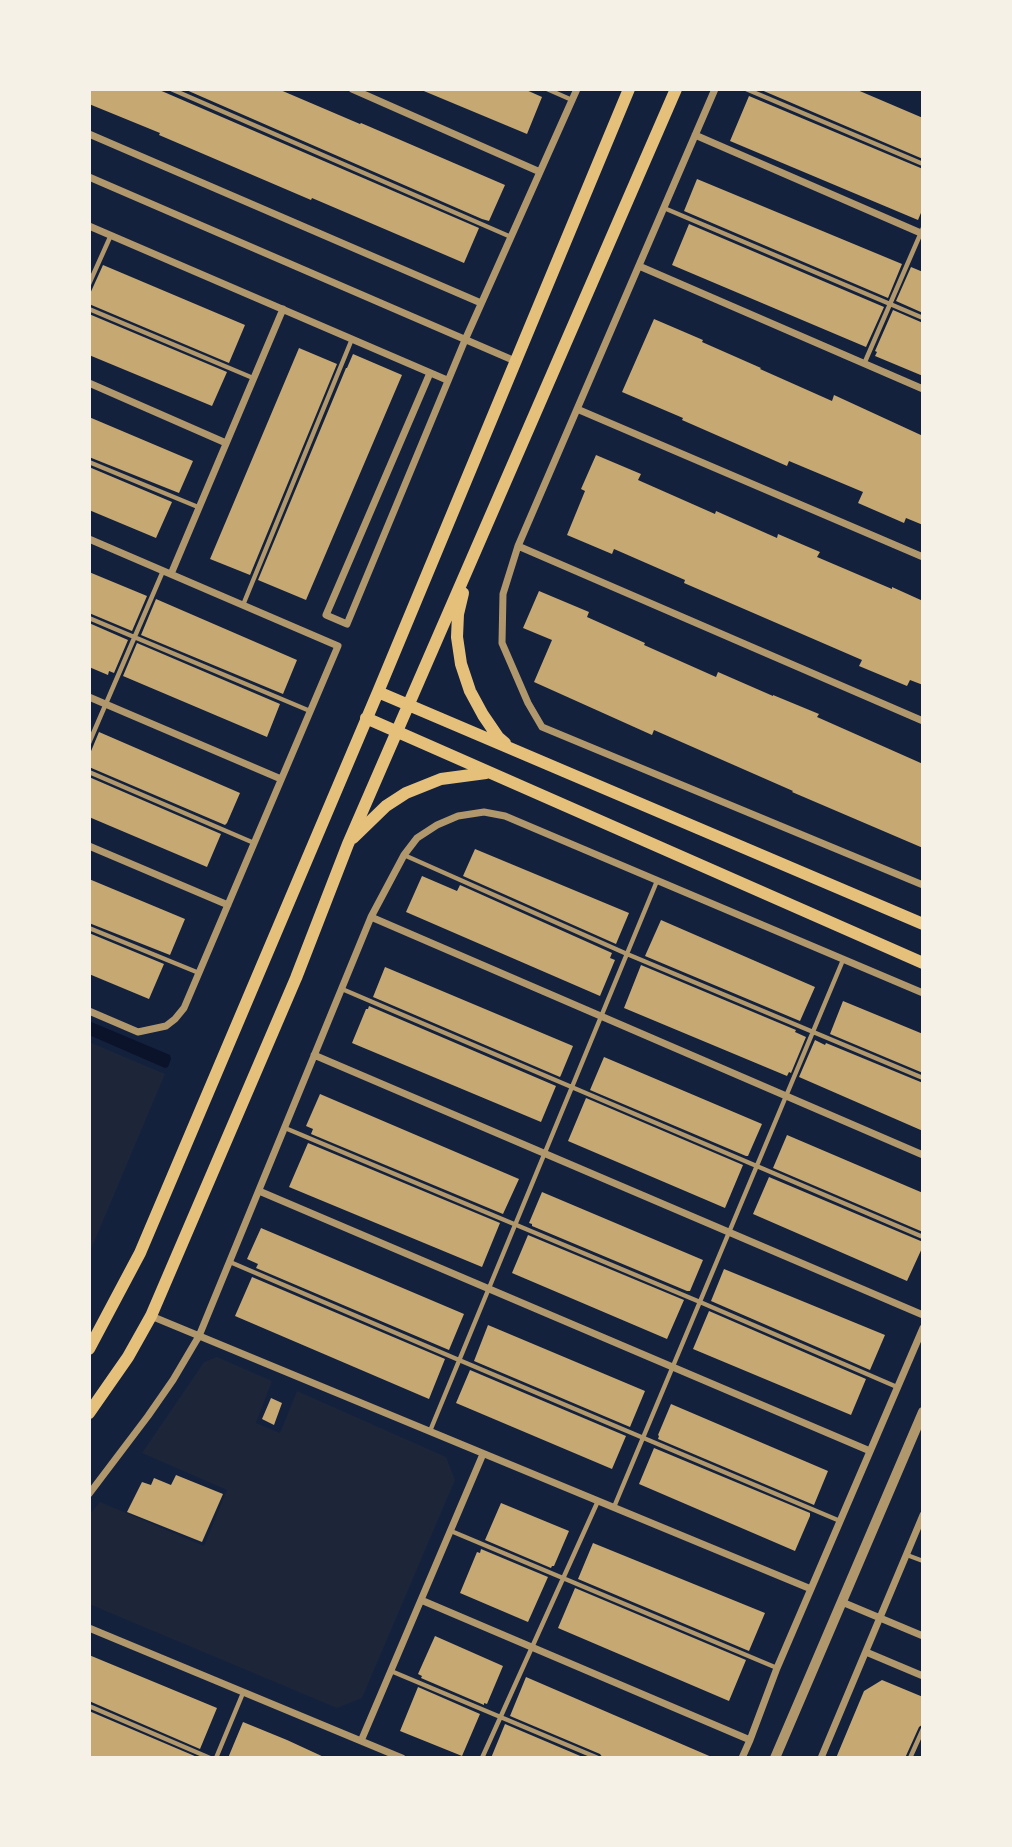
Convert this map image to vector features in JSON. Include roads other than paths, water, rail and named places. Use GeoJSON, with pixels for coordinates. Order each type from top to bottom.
{"type":"FeatureCollection","features":[{"type":"Feature","properties":{"kind":"main road"},"geometry":{"type":"LineString","coordinates":[[89,1349],[140,1253],[629,89]]}},
{"type":"Feature","properties":{"kind":"main road"},"geometry":{"type":"LineString","coordinates":[[89,1413],[128,1357],[151,1316],[296,978],[348,844],[407,705],[676,89]]}},
{"type":"Feature","properties":{"kind":"main road"},"geometry":{"type":"LineString","coordinates":[[470,562],[457,614],[461,664],[470,691],[483,715],[498,737],[513,750]]}},
{"type":"Feature","properties":{"kind":"main road"},"geometry":{"type":"LineString","coordinates":[[378,691],[923,924]]}},
{"type":"Feature","properties":{"kind":"main road"},"geometry":{"type":"LineString","coordinates":[[366,718],[923,963]]}},
{"type":"Feature","properties":{"kind":"main road"},"geometry":{"type":"LineString","coordinates":[[348,844],[386,806],[406,793],[441,779],[490,773]]}},
{"type":"Feature","properties":{"kind":"street"},"geometry":{"type":"LineString","coordinates":[[352,89],[540,172]]}},
{"type":"Feature","properties":{"kind":"street"},"geometry":{"type":"LineString","coordinates":[[430,373],[326,615],[347,624],[464,340],[577,89]]}},
{"type":"Feature","properties":{"kind":"street"},"geometry":{"type":"LineString","coordinates":[[715,89],[518,546],[503,594],[502,643],[528,703],[542,727],[923,885]]}},
{"type":"Feature","properties":{"kind":"street"},"geometry":{"type":"LineString","coordinates":[[89,134],[481,303]]}},
{"type":"Feature","properties":{"kind":"street"},"geometry":{"type":"LineString","coordinates":[[695,135],[922,232]]}},
{"type":"Feature","properties":{"kind":"street"},"geometry":{"type":"LineString","coordinates":[[89,177],[515,361]]}},
{"type":"Feature","properties":{"kind":"street"},"geometry":{"type":"LineString","coordinates":[[89,226],[447,380]]}},
{"type":"Feature","properties":{"kind":"street"},"geometry":{"type":"LineString","coordinates":[[639,266],[923,389]]}},
{"type":"Feature","properties":{"kind":"street"},"geometry":{"type":"LineString","coordinates":[[171,575],[283,310]]}},
{"type":"Feature","properties":{"kind":"street"},"geometry":{"type":"LineString","coordinates":[[89,383],[226,443]]}},
{"type":"Feature","properties":{"kind":"street"},"geometry":{"type":"LineString","coordinates":[[577,409],[923,557]]}},
{"type":"Feature","properties":{"kind":"street"},"geometry":{"type":"LineString","coordinates":[[89,539],[338,646],[184,1008],[166,1026],[138,1032],[89,1011]]}},
{"type":"Feature","properties":{"kind":"street"},"geometry":{"type":"LineString","coordinates":[[518,546],[923,721]]}},
{"type":"Feature","properties":{"kind":"street"},"geometry":{"type":"LineString","coordinates":[[89,697],[281,779]]}},
{"type":"Feature","properties":{"kind":"street"},"geometry":{"type":"LineString","coordinates":[[89,1493],[148,1416],[199,1336],[371,917],[404,855],[417,838],[437,825],[458,816],[484,812],[505,816],[923,993]]}},
{"type":"Feature","properties":{"kind":"street"},"geometry":{"type":"LineString","coordinates":[[89,846],[228,905]]}},
{"type":"Feature","properties":{"kind":"street"},"geometry":{"type":"LineString","coordinates":[[371,917],[923,1155]]}},
{"type":"Feature","properties":{"kind":"street"},"geometry":{"type":"LineString","coordinates":[[314,1055],[923,1315]]}},
{"type":"Feature","properties":{"kind":"street"},"geometry":{"type":"LineString","coordinates":[[259,1191],[870,1451]]}},
{"type":"Feature","properties":{"kind":"street"},"geometry":{"type":"LineString","coordinates":[[151,1316],[811,1589]]}},
{"type":"Feature","properties":{"kind":"street"},"geometry":{"type":"LineString","coordinates":[[742,1758],[777,1668],[923,1328]]}},
{"type":"Feature","properties":{"kind":"street"},"geometry":{"type":"LineString","coordinates":[[775,1758],[923,1412]]}},
{"type":"Feature","properties":{"kind":"street"},"geometry":{"type":"LineString","coordinates":[[362,1741],[483,1454]]}},
{"type":"Feature","properties":{"kind":"street"},"geometry":{"type":"LineString","coordinates":[[821,1758],[923,1515]]}},
{"type":"Feature","properties":{"kind":"street"},"geometry":{"type":"LineString","coordinates":[[421,1600],[750,1740]]}},
{"type":"Feature","properties":{"kind":"street"},"geometry":{"type":"LineString","coordinates":[[842,1602],[923,1636]]}},
{"type":"Feature","properties":{"kind":"street"},"geometry":{"type":"LineString","coordinates":[[89,1628],[402,1758]]}},
{"type":"Feature","properties":{"kind":"street"},"geometry":{"type":"LineString","coordinates":[[866,1652],[923,1676]]}},
{"type":"Feature","properties":{"kind":"lane"},"geometry":{"type":"LineString","coordinates":[[171,89],[511,237]]}},
{"type":"Feature","properties":{"kind":"lane"},"geometry":{"type":"LineString","coordinates":[[547,89],[573,100]]}},
{"type":"Feature","properties":{"kind":"lane"},"geometry":{"type":"LineString","coordinates":[[746,89],[923,164]]}},
{"type":"Feature","properties":{"kind":"lane"},"geometry":{"type":"LineString","coordinates":[[664,208],[923,318]]}},
{"type":"Feature","properties":{"kind":"lane"},"geometry":{"type":"LineString","coordinates":[[864,364],[922,232]]}},
{"type":"Feature","properties":{"kind":"lane"},"geometry":{"type":"LineString","coordinates":[[89,284],[111,236]]}},
{"type":"Feature","properties":{"kind":"lane"},"geometry":{"type":"LineString","coordinates":[[89,309],[254,379]]}},
{"type":"Feature","properties":{"kind":"lane"},"geometry":{"type":"LineString","coordinates":[[243,605],[352,339]]}},
{"type":"Feature","properties":{"kind":"lane"},"geometry":{"type":"LineString","coordinates":[[89,462],[199,508]]}},
{"type":"Feature","properties":{"kind":"lane"},"geometry":{"type":"LineString","coordinates":[[89,743],[163,571]]}},
{"type":"Feature","properties":{"kind":"lane"},"geometry":{"type":"LineString","coordinates":[[89,618],[310,711]]}},
{"type":"Feature","properties":{"kind":"lane"},"geometry":{"type":"LineString","coordinates":[[89,772],[254,843]]}},
{"type":"Feature","properties":{"kind":"lane"},"geometry":{"type":"LineString","coordinates":[[404,855],[626,954],[923,1078]]}},
{"type":"Feature","properties":{"kind":"lane"},"geometry":{"type":"LineString","coordinates":[[430,1431],[657,880]]}},
{"type":"Feature","properties":{"kind":"lane"},"geometry":{"type":"LineString","coordinates":[[89,928],[199,973]]}},
{"type":"Feature","properties":{"kind":"lane"},"geometry":{"type":"LineString","coordinates":[[614,1508],[843,959]]}},
{"type":"Feature","properties":{"kind":"lane"},"geometry":{"type":"LineString","coordinates":[[342,989],[923,1237]]}},
{"type":"Feature","properties":{"kind":"lane"},"geometry":{"type":"LineString","coordinates":[[284,1128],[700,1302],[897,1388]]}},
{"type":"Feature","properties":{"kind":"lane"},"geometry":{"type":"LineString","coordinates":[[230,1262],[841,1521]]}},
{"type":"Feature","properties":{"kind":"lane"},"geometry":{"type":"LineString","coordinates":[[482,1758],[598,1501]]}},
{"type":"Feature","properties":{"kind":"lane"},"geometry":{"type":"LineString","coordinates":[[451,1531],[777,1668]]}},
{"type":"Feature","properties":{"kind":"lane"},"geometry":{"type":"LineString","coordinates":[[906,1555],[923,1561]]}},
{"type":"Feature","properties":{"kind":"lane"},"geometry":{"type":"LineString","coordinates":[[391,1671],[598,1758]]}},
{"type":"Feature","properties":{"kind":"lane"},"geometry":{"type":"LineString","coordinates":[[216,1758],[243,1692]]}},
{"type":"Feature","properties":{"kind":"lane"},"geometry":{"type":"LineString","coordinates":[[89,1706],[210,1758]]}},
{"type":"Feature","properties":{"kind":"lane"},"geometry":{"type":"LineString","coordinates":[[910,1758],[923,1729]]}}]}
